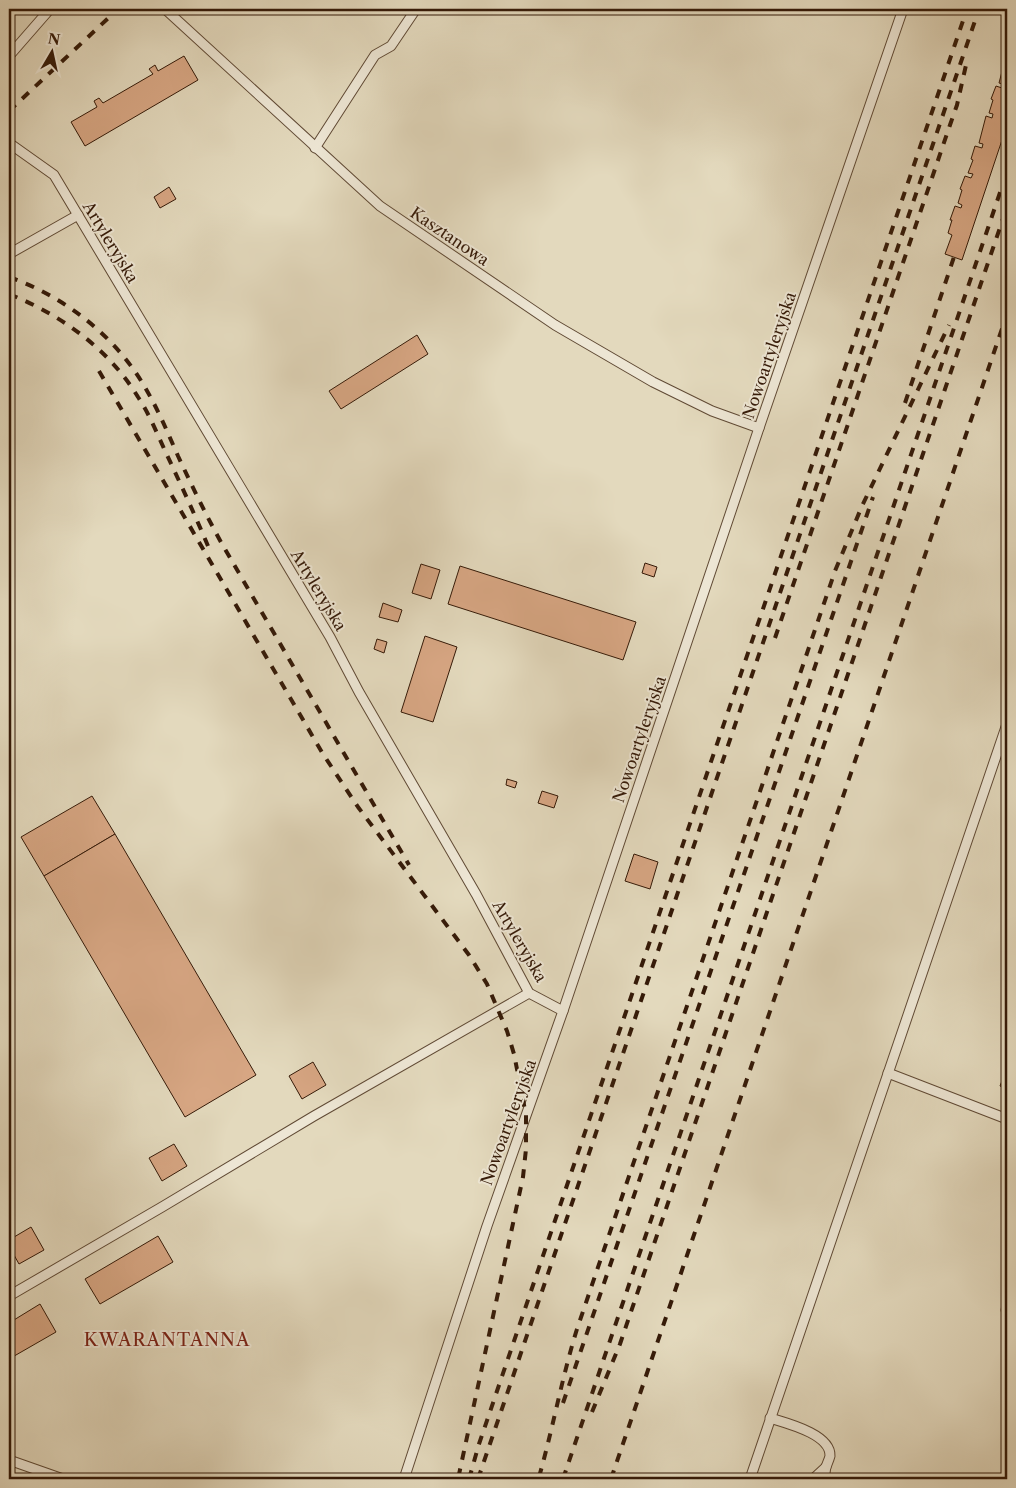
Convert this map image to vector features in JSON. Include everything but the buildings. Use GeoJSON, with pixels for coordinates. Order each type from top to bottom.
{"type":"FeatureCollection","features":[{"type":"Feature","properties":{"kind":"lane"},"geometry":{"type":"LineString","coordinates":[[9,56],[50,9]]}},
{"type":"Feature","properties":{"kind":"lane","name":"Kasztanowa"},"geometry":{"type":"LineString","coordinates":[[165,9],[380,206],[555,326],[653,382],[712,411],[759,428]]}},
{"type":"Feature","properties":{"kind":"lane"},"geometry":{"type":"LineString","coordinates":[[315,148],[375,55],[391,46],[416,9]]}},
{"type":"Feature","properties":{"kind":"lane","name":"Nowoartyleryjska"},"geometry":{"type":"LineString","coordinates":[[404,1479],[486,1226],[563,1011],[759,428],[903,9]]}},
{"type":"Feature","properties":{"kind":"lane","name":"Artyleryjska"},"geometry":{"type":"LineString","coordinates":[[9,143],[54,175],[330,637],[359,692],[476,894],[529,992],[563,1011]]}},
{"type":"Feature","properties":{"kind":"lane"},"geometry":{"type":"LineString","coordinates":[[9,254],[78,215]]}},
{"type":"Feature","properties":{"kind":"lane"},"geometry":{"type":"LineString","coordinates":[[750,1479],[1007,724]]}},
{"type":"Feature","properties":{"kind":"lane"},"geometry":{"type":"LineString","coordinates":[[9,1296],[529,992]]}},
{"type":"Feature","properties":{"kind":"lane"},"geometry":{"type":"LineString","coordinates":[[888,1073],[1007,1119]]}},
{"type":"Feature","properties":{"kind":"lane"},"geometry":{"type":"LineString","coordinates":[[770,1418],[800,1428],[823,1441],[828,1448],[830,1456],[824,1479]]}},
{"type":"Feature","properties":{"kind":"lane"},"geometry":{"type":"LineString","coordinates":[[9,1460],[63,1479]]}},
{"type":"Feature","properties":{"kind":"lane"},"geometry":{"type":"LineString","coordinates":[[813,1479],[826,1467]]}},
{"type":"Feature","properties":{"kind":"lane"},"geometry":{"type":"LineString","coordinates":[[818,1479],[826,1467]]}},
{"type":"Feature","properties":{"kind":"railway"},"geometry":{"type":"LineString","coordinates":[[9,111],[118,9]]}},
{"type":"Feature","properties":{"kind":"railway"},"geometry":{"type":"LineString","coordinates":[[469,1479],[479,1444],[967,9]]}},
{"type":"Feature","properties":{"kind":"railway"},"geometry":{"type":"LineString","coordinates":[[478,1479],[979,9]]}},
{"type":"Feature","properties":{"kind":"railway"},"geometry":{"type":"LineString","coordinates":[[775,638],[957,105],[966,65]]}},
{"type":"Feature","properties":{"kind":"railway"},"geometry":{"type":"LineString","coordinates":[[563,1479],[1007,172]]}},
{"type":"Feature","properties":{"kind":"railway"},"geometry":{"type":"LineString","coordinates":[[592,1412],[620,1344],[1007,207]]}},
{"type":"Feature","properties":{"kind":"railway"},"geometry":{"type":"LineString","coordinates":[[905,403],[954,257]]}},
{"type":"Feature","properties":{"kind":"railway"},"geometry":{"type":"LineString","coordinates":[[9,277],[49,295],[85,319],[102,333],[131,366],[153,401],[222,544],[409,865]]}},
{"type":"Feature","properties":{"kind":"railway"},"geometry":{"type":"LineString","coordinates":[[9,294],[47,312],[82,335],[98,348],[126,379],[150,418],[208,546]]}},
{"type":"Feature","properties":{"kind":"railway"},"geometry":{"type":"LineString","coordinates":[[611,1479],[1007,314]]}},
{"type":"Feature","properties":{"kind":"railway"},"geometry":{"type":"LineString","coordinates":[[539,1477],[577,1329],[835,571],[862,506],[949,325]]}},
{"type":"Feature","properties":{"kind":"railway"},"geometry":{"type":"LineString","coordinates":[[99,371],[323,754],[358,807],[469,955],[487,984],[507,1031],[514,1054],[526,1115],[526,1149],[523,1177],[458,1479]]}},
{"type":"Feature","properties":{"kind":"railway"},"geometry":{"type":"LineString","coordinates":[[563,1403],[873,497]]}},
{"type":"Feature","properties":{"kind":"district","name":"KWARANTANNA"},"geometry":{"type":"Point","coordinates":[167,1340]}}]}
